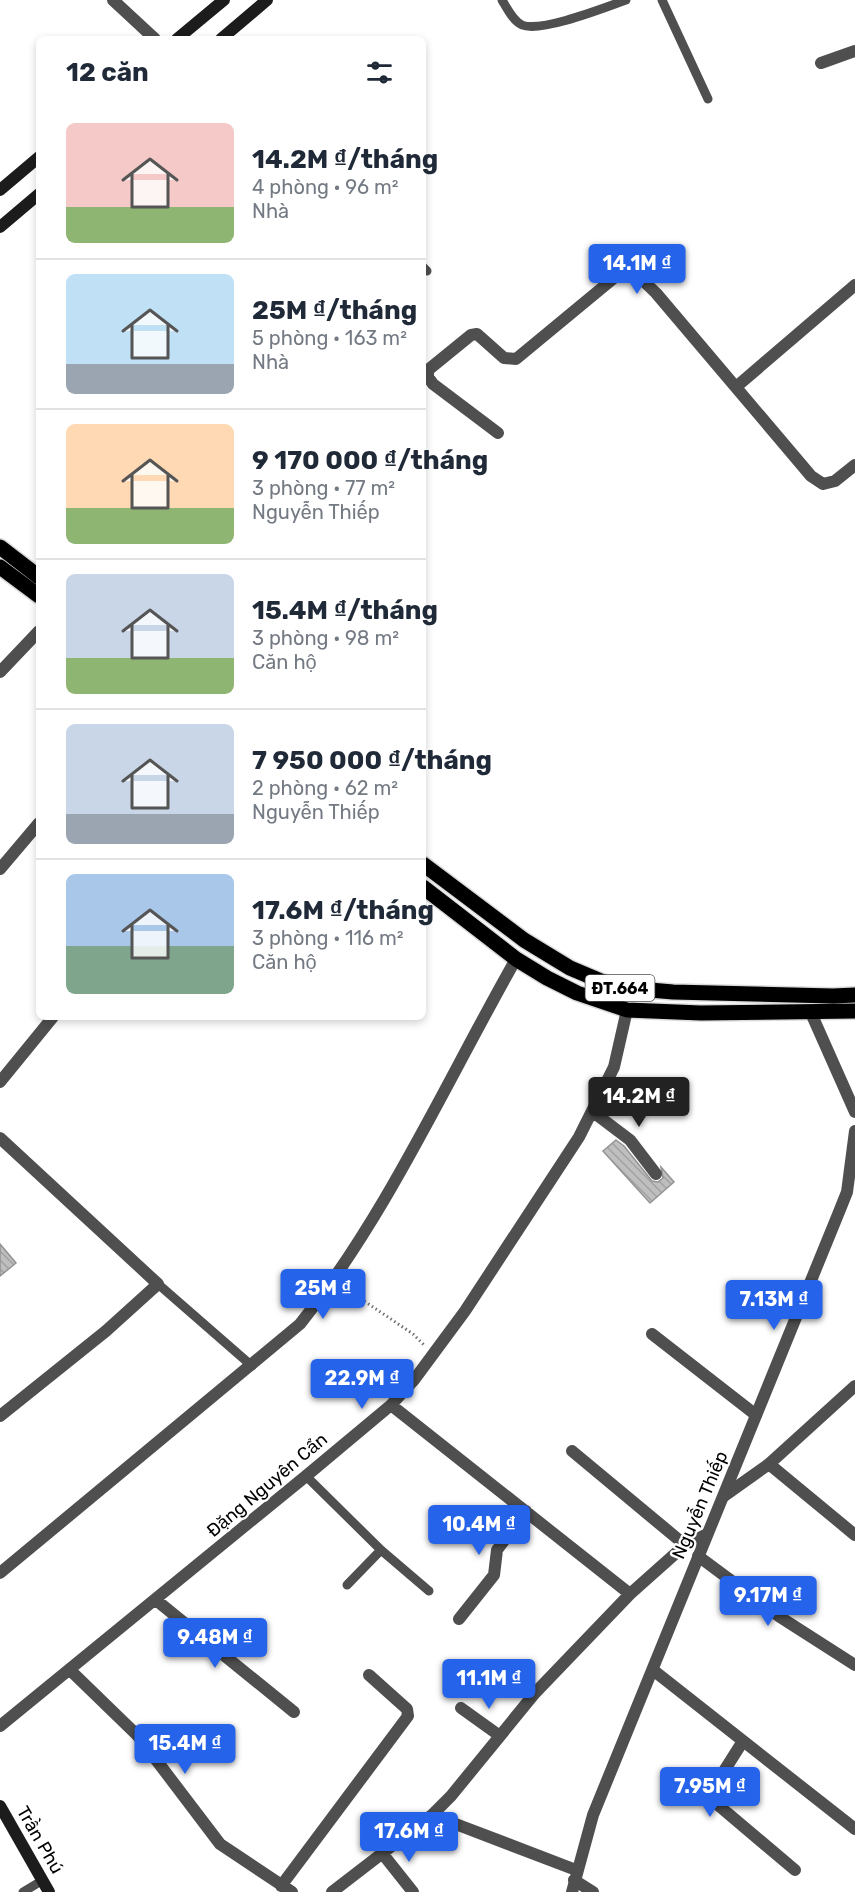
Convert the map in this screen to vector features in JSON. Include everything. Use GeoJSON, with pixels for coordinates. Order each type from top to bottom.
{"type":"FeatureCollection","features":[{"type":"Feature","properties":{"kind":"main road"},"geometry":{"type":"LineString","coordinates":[[181,36],[224,0]]}},
{"type":"Feature","properties":{"kind":"main road"},"geometry":{"type":"LineString","coordinates":[[225,36],[267,0]]}},
{"type":"Feature","properties":{"kind":"main road"},"geometry":{"type":"LineString","coordinates":[[0,190],[36,160]]}},
{"type":"Feature","properties":{"kind":"main road"},"geometry":{"type":"LineString","coordinates":[[0,227],[36,197]]}},
{"type":"Feature","properties":{"kind":"main road"},"geometry":{"type":"LineString","coordinates":[[0,547],[36,575]]}},
{"type":"Feature","properties":{"kind":"main road"},"geometry":{"type":"LineString","coordinates":[[0,567],[36,594]]}},
{"type":"Feature","properties":{"kind":"main road","name":"ĐT.664"},"geometry":{"type":"LineString","coordinates":[[426,866],[524,940],[570,968],[615,987],[683,992],[855,995]]}},
{"type":"Feature","properties":{"kind":"main road"},"geometry":{"type":"LineString","coordinates":[[426,889],[439,876]]}},
{"type":"Feature","properties":{"kind":"main road","name":"ĐT.664"},"geometry":{"type":"LineString","coordinates":[[426,889],[516,959],[577,993],[627,1010],[811,1013],[855,1011]]}},
{"type":"Feature","properties":{"kind":"main road","name":"Trần Phú"},"geometry":{"type":"LineString","coordinates":[[0,1806],[49,1892]]}},
{"type":"Feature","properties":{"kind":"street"},"geometry":{"type":"LineString","coordinates":[[113,0],[152,36]]}},
{"type":"Feature","properties":{"kind":"street"},"geometry":{"type":"LineString","coordinates":[[821,63],[855,51]]}},
{"type":"Feature","properties":{"kind":"street"},"geometry":{"type":"LineString","coordinates":[[426,371],[471,335],[477,334],[504,358],[516,359],[620,273],[630,268],[656,293],[812,476],[823,484],[835,481],[855,465]]}},
{"type":"Feature","properties":{"kind":"street"},"geometry":{"type":"LineString","coordinates":[[736,387],[855,285]]}},
{"type":"Feature","properties":{"kind":"street"},"geometry":{"type":"LineString","coordinates":[[426,374],[433,384],[498,433]]}},
{"type":"Feature","properties":{"kind":"street"},"geometry":{"type":"LineString","coordinates":[[0,672],[36,634]]}},
{"type":"Feature","properties":{"kind":"street"},"geometry":{"type":"LineString","coordinates":[[0,869],[36,827]]}},
{"type":"Feature","properties":{"kind":"street"},"geometry":{"type":"LineString","coordinates":[[0,1573],[300,1324],[333,1280],[429,1123],[473,1036],[516,959]]}},
{"type":"Feature","properties":{"kind":"street","name":"Đặng Nguyên Cẩn"},"geometry":{"type":"LineString","coordinates":[[0,1726],[391,1405],[465,1311],[593,1112],[614,1067],[627,1010]]}},
{"type":"Feature","properties":{"kind":"street"},"geometry":{"type":"LineString","coordinates":[[811,1013],[855,1112]]}},
{"type":"Feature","properties":{"kind":"street"},"geometry":{"type":"LineString","coordinates":[[0,1082],[50,1020]]}},
{"type":"Feature","properties":{"kind":"street"},"geometry":{"type":"LineString","coordinates":[[593,1112],[630,1140],[656,1174]]}},
{"type":"Feature","properties":{"kind":"street","name":"Nguyễn Thiếp"},"geometry":{"type":"LineString","coordinates":[[574,1881],[593,1815],[843,1202],[855,1131]]}},
{"type":"Feature","properties":{"kind":"street"},"geometry":{"type":"LineString","coordinates":[[0,1138],[158,1284],[106,1331],[0,1416]]}},
{"type":"Feature","properties":{"kind":"street"},"geometry":{"type":"LineString","coordinates":[[652,1334],[756,1415]]}},
{"type":"Feature","properties":{"kind":"street"},"geometry":{"type":"LineString","coordinates":[[724,1496],[769,1464],[855,1386]]}},
{"type":"Feature","properties":{"kind":"street"},"geometry":{"type":"LineString","coordinates":[[391,1405],[630,1594]]}},
{"type":"Feature","properties":{"kind":"street"},"geometry":{"type":"LineString","coordinates":[[572,1451],[685,1545]]}},
{"type":"Feature","properties":{"kind":"street"},"geometry":{"type":"LineString","coordinates":[[769,1464],[855,1535]]}},
{"type":"Feature","properties":{"kind":"street"},"geometry":{"type":"LineString","coordinates":[[459,1619],[494,1575],[497,1550],[526,1511]]}},
{"type":"Feature","properties":{"kind":"street"},"geometry":{"type":"LineString","coordinates":[[332,1892],[432,1815],[451,1796],[535,1693],[630,1594],[685,1545],[707,1534]]}},
{"type":"Feature","properties":{"kind":"street"},"geometry":{"type":"LineString","coordinates":[[698,1556],[780,1617],[855,1665]]}},
{"type":"Feature","properties":{"kind":"street"},"geometry":{"type":"LineString","coordinates":[[156,1600],[294,1712]]}},
{"type":"Feature","properties":{"kind":"street"},"geometry":{"type":"LineString","coordinates":[[70,1670],[138,1736],[220,1844],[287,1889],[408,1716],[407,1709],[369,1675]]}},
{"type":"Feature","properties":{"kind":"street"},"geometry":{"type":"LineString","coordinates":[[653,1670],[855,1829]]}},
{"type":"Feature","properties":{"kind":"street"},"geometry":{"type":"LineString","coordinates":[[461,1708],[500,1736]]}},
{"type":"Feature","properties":{"kind":"street"},"geometry":{"type":"LineString","coordinates":[[743,1741],[712,1790],[712,1797],[718,1805],[795,1870]]}},
{"type":"Feature","properties":{"kind":"street"},"geometry":{"type":"LineString","coordinates":[[432,1815],[593,1892]]}},
{"type":"Feature","properties":{"kind":"street"},"geometry":{"type":"LineString","coordinates":[[382,1853],[413,1892]]}},
{"type":"Feature","properties":{"kind":"lane"},"geometry":{"type":"LineString","coordinates":[[502,0],[514,19],[523,26],[533,27],[566,21],[626,0]]}},
{"type":"Feature","properties":{"kind":"lane"},"geometry":{"type":"LineString","coordinates":[[662,0],[708,99]]}},
{"type":"Feature","properties":{"kind":"lane"},"geometry":{"type":"LineString","coordinates":[[158,1284],[252,1365]]}},
{"type":"Feature","properties":{"kind":"lane"},"geometry":{"type":"LineString","coordinates":[[306,1476],[381,1550],[429,1591]]}},
{"type":"Feature","properties":{"kind":"lane"},"geometry":{"type":"LineString","coordinates":[[347,1585],[381,1550]]}},
{"type":"Feature","properties":{"kind":"lane"},"geometry":{"type":"LineString","coordinates":[[23,1892],[43,1880]]}},
{"type":"Feature","properties":{"kind":"path"},"geometry":{"type":"LineString","coordinates":[[333,1280],[413,1334],[431,1357]]}},
{"type":"Feature","properties":{"kind":"building"},"geometry":{"type":"Polygon","coordinates":[[[616,1140],[624,1146],[652,1181],[658,1182],[663,1178],[661,1167],[674,1182],[650,1203],[603,1151],[616,1140]]]}},
{"type":"Feature","properties":{"kind":"building"},"geometry":{"type":"Polygon","coordinates":[[[0,1244],[16,1263],[0,1276],[0,1244]]]}}]}
